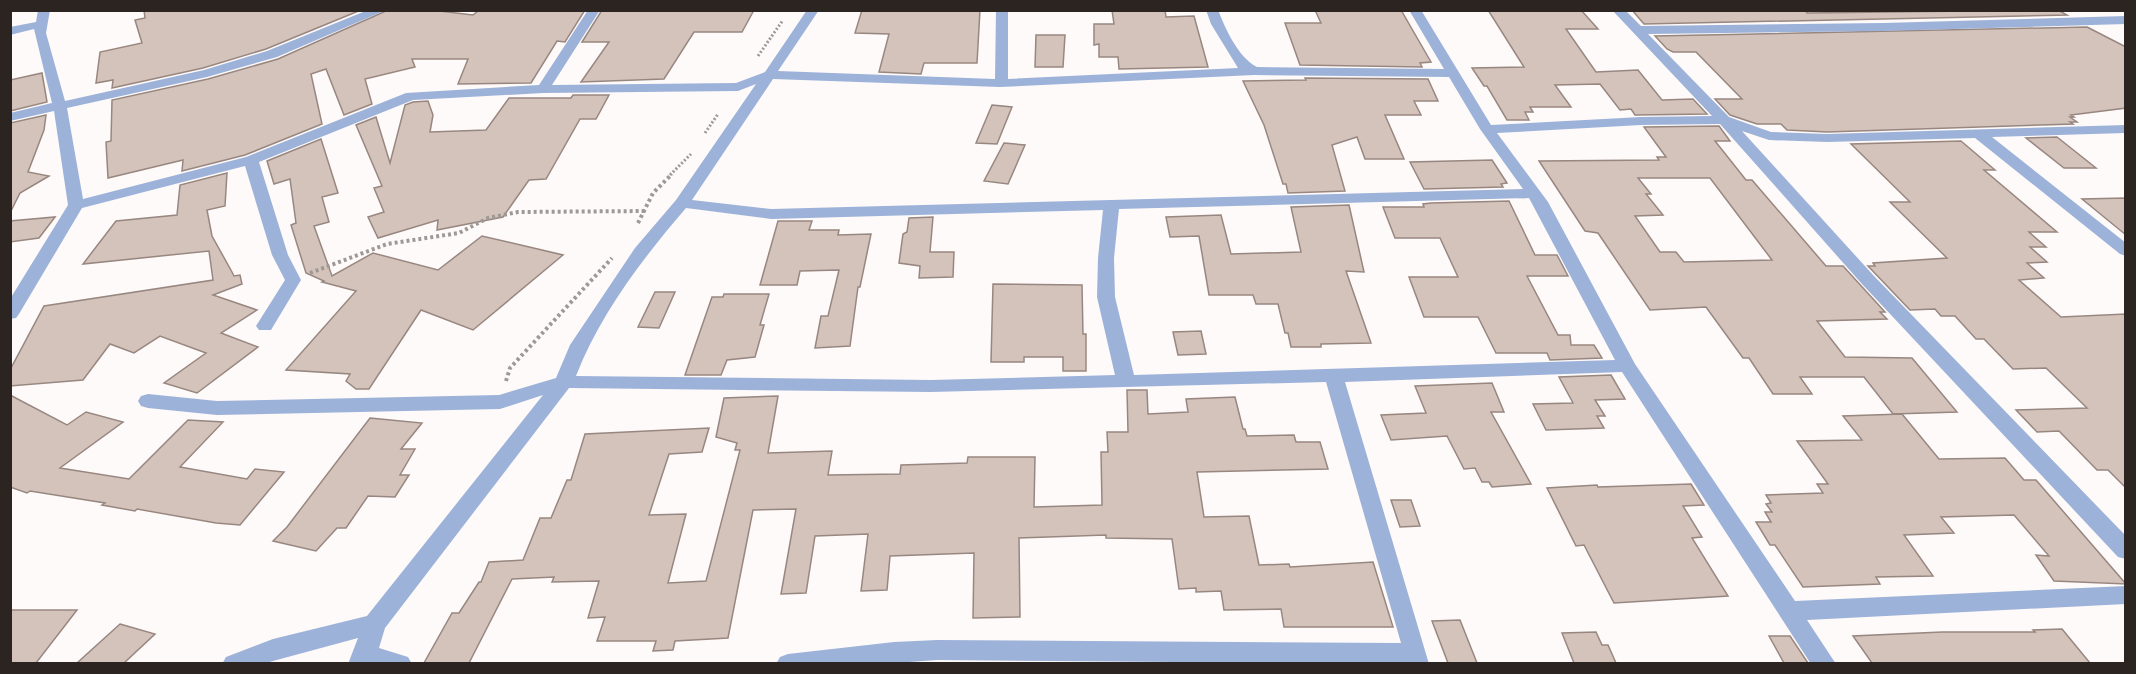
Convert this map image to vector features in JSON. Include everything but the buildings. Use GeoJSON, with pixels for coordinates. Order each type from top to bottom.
{"type":"FeatureCollection","features":[{"type":"Feature","properties":{"kind":"street"},"geometry":{"type":"LineString","coordinates":[[10,117],[207,73],[272,54],[380,10]]}},
{"type":"Feature","properties":{"kind":"street"},"geometry":{"type":"LineString","coordinates":[[543,89],[594,10]]}},
{"type":"Feature","properties":{"kind":"street"},"geometry":{"type":"LineString","coordinates":[[400,663],[362,659],[374,624],[564,382],[579,345],[643,248],[682,202],[813,10]]}},
{"type":"Feature","properties":{"kind":"street"},"geometry":{"type":"LineString","coordinates":[[1000,83],[1003,73],[1002,10]]}},
{"type":"Feature","properties":{"kind":"street"},"geometry":{"type":"LineString","coordinates":[[1212,10],[1217,24],[1241,64],[1254,71]]}},
{"type":"Feature","properties":{"kind":"street"},"geometry":{"type":"LineString","coordinates":[[1414,10],[1487,129],[1533,193],[1627,366],[1824,663]]}},
{"type":"Feature","properties":{"kind":"street"},"geometry":{"type":"LineString","coordinates":[[1618,10],[1724,120],[1868,280],[2126,551]]}},
{"type":"Feature","properties":{"kind":"street"},"geometry":{"type":"LineString","coordinates":[[10,314],[76,205],[60,106],[40,33],[43,17]]}},
{"type":"Feature","properties":{"kind":"street"},"geometry":{"type":"LineString","coordinates":[[10,31],[43,17]]}},
{"type":"Feature","properties":{"kind":"street"},"geometry":{"type":"LineString","coordinates":[[1639,30],[1837,28],[2126,20]]}},
{"type":"Feature","properties":{"kind":"street"},"geometry":{"type":"LineString","coordinates":[[76,205],[251,160],[411,96],[543,89],[738,87],[767,75],[1000,83],[1254,71],[1453,73]]}},
{"type":"Feature","properties":{"kind":"street"},"geometry":{"type":"LineString","coordinates":[[1487,129],[1641,121],[1724,120],[1769,136],[1838,138],[2126,129]]}},
{"type":"Feature","properties":{"kind":"street"},"geometry":{"type":"LineString","coordinates":[[1979,134],[2126,252]]}},
{"type":"Feature","properties":{"kind":"street"},"geometry":{"type":"LineString","coordinates":[[251,160],[280,255],[293,280],[265,326]]}},
{"type":"Feature","properties":{"kind":"street"},"geometry":{"type":"LineString","coordinates":[[682,202],[771,214],[1533,193]]}},
{"type":"Feature","properties":{"kind":"street"},"geometry":{"type":"LineString","coordinates":[[1111,206],[1106,258],[1106,297],[1126,380]]}},
{"type":"Feature","properties":{"kind":"street"},"geometry":{"type":"LineString","coordinates":[[148,401],[217,408],[500,402],[564,382],[931,387],[1627,366]]}},
{"type":"Feature","properties":{"kind":"street"},"geometry":{"type":"LineString","coordinates":[[788,663],[894,652],[936,657],[1417,658],[1334,376]]}},
{"type":"Feature","properties":{"kind":"street"},"geometry":{"type":"LineString","coordinates":[[1790,610],[2126,596]]}},
{"type":"Feature","properties":{"kind":"street"},"geometry":{"type":"LineString","coordinates":[[234,663],[273,649],[374,624]]}},
{"type":"Feature","properties":{"kind":"path"},"geometry":{"type":"LineString","coordinates":[[700,142],[783,20]]}},
{"type":"Feature","properties":{"kind":"path"},"geometry":{"type":"LineString","coordinates":[[633,230],[646,212],[653,193],[695,150]]}},
{"type":"Feature","properties":{"kind":"path"},"geometry":{"type":"LineString","coordinates":[[293,280],[387,244],[459,233],[488,218],[518,212],[646,212],[682,202]]}},
{"type":"Feature","properties":{"kind":"path"},"geometry":{"type":"LineString","coordinates":[[500,402],[510,368],[613,256]]}}]}
